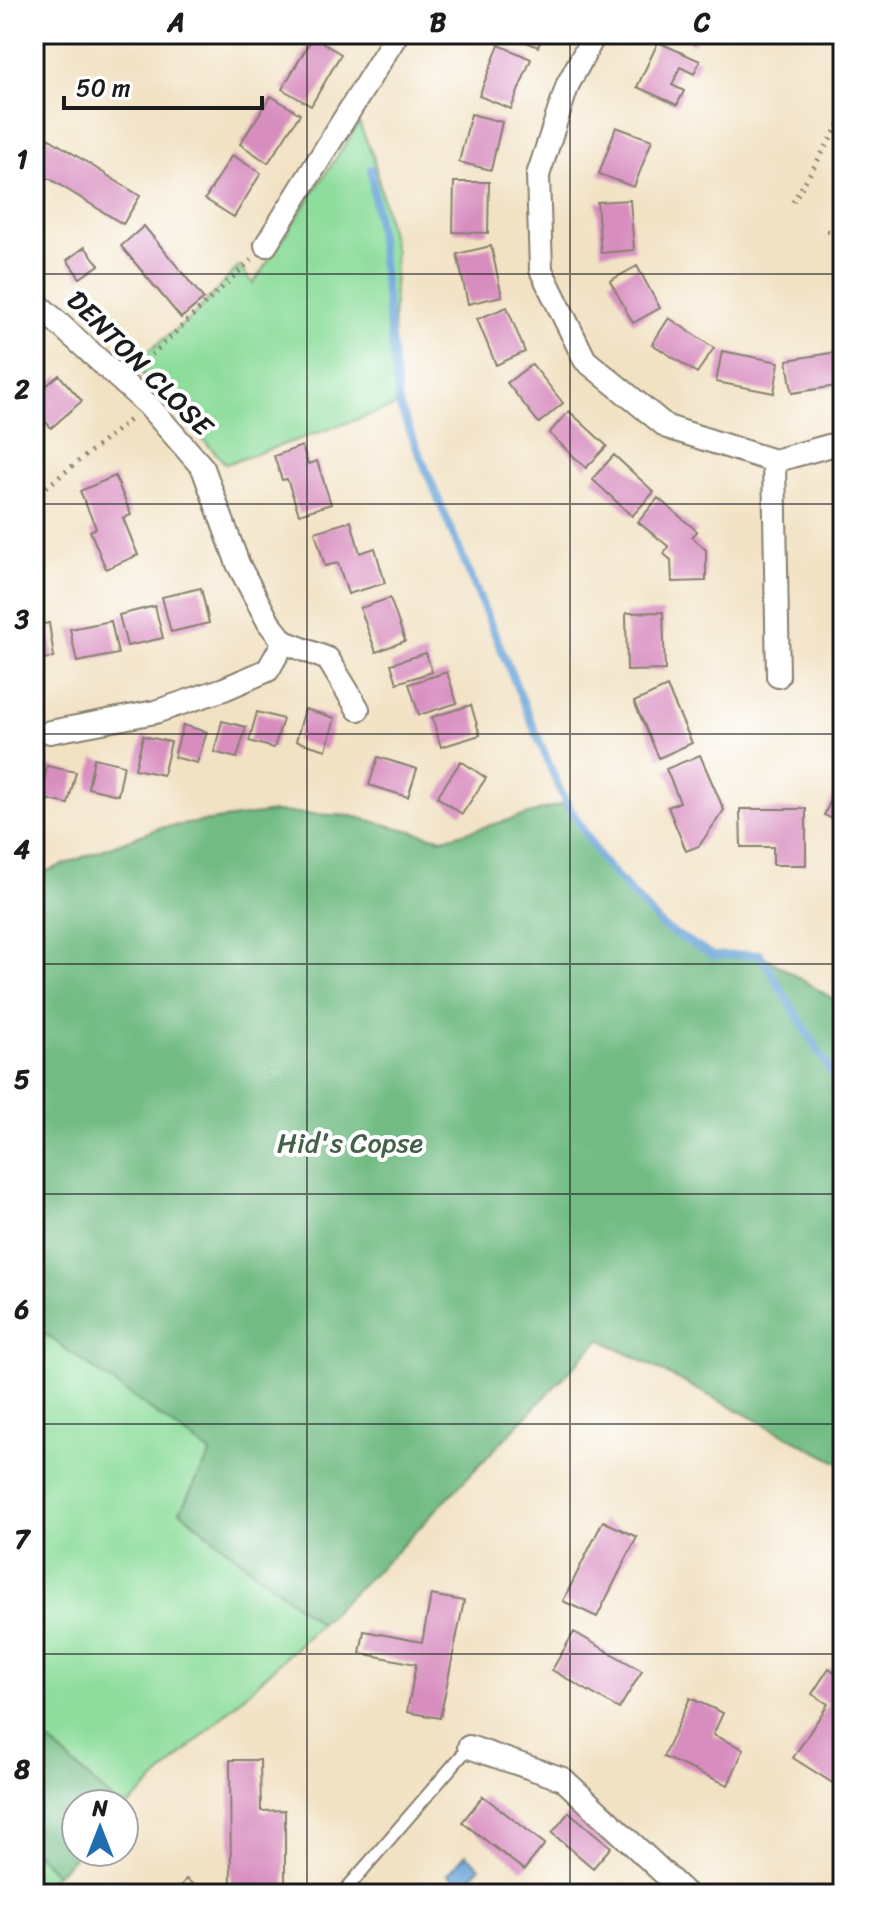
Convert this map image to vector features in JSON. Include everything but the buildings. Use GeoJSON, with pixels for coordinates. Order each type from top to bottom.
{"type":"FeatureCollection","features":[{"type":"Feature","properties":{"kind":"street"},"geometry":{"type":"LineString","coordinates":[[266,245],[397,34]]}},
{"type":"Feature","properties":{"kind":"street"},"geometry":{"type":"LineString","coordinates":[[595,34],[568,84],[538,175],[541,270],[585,360],[667,427],[774,461],[843,442]]}},
{"type":"Feature","properties":{"kind":"street","name":"DENTON CLOSE"},"geometry":{"type":"LineString","coordinates":[[34,301],[148,405],[203,468],[238,564],[257,604],[284,642]]}},
{"type":"Feature","properties":{"kind":"street"},"geometry":{"type":"LineString","coordinates":[[774,461],[778,676]]}},
{"type":"Feature","properties":{"kind":"street"},"geometry":{"type":"LineString","coordinates":[[50,732],[155,712],[224,689],[268,670],[284,642],[328,659],[358,709]]}},
{"type":"Feature","properties":{"kind":"street"},"geometry":{"type":"LineString","coordinates":[[469,1747],[563,1779],[686,1894]]}},
{"type":"Feature","properties":{"kind":"lane"},"geometry":{"type":"LineString","coordinates":[[342,1894],[469,1747]]}},
{"type":"Feature","properties":{"kind":"path"},"geometry":{"type":"LineString","coordinates":[[793,202],[843,118]]}},
{"type":"Feature","properties":{"kind":"path"},"geometry":{"type":"LineString","coordinates":[[827,231],[843,233]]}},
{"type":"Feature","properties":{"kind":"path"},"geometry":{"type":"LineString","coordinates":[[123,382],[266,245]]}},
{"type":"Feature","properties":{"kind":"path"},"geometry":{"type":"LineString","coordinates":[[34,497],[148,405]]}},
{"type":"Feature","properties":{"kind":"green space"},"geometry":{"type":"Polygon","coordinates":[[[359,123],[373,156],[395,253],[393,342],[399,405],[226,464],[133,363],[192,317],[239,266],[253,284],[359,123]]]}},
{"type":"Feature","properties":{"kind":"green space","name":"Hid's Copse"},"geometry":{"type":"Polygon","coordinates":[[[563,804],[602,861],[663,927],[714,956],[760,954],[843,1005],[843,1465],[600,1339],[396,1552],[320,1624],[180,1511],[211,1453],[34,1326],[34,876],[159,828],[274,812],[352,816],[443,839],[563,804]]]}},
{"type":"Feature","properties":{"kind":"green space"},"geometry":{"type":"Polygon","coordinates":[[[34,1326],[212,1453],[180,1511],[320,1624],[140,1795],[140,1788],[100,1788],[34,1728],[34,1326]]]}},
{"type":"Feature","properties":{"kind":"green space"},"geometry":{"type":"Polygon","coordinates":[[[34,1728],[100,1788],[60,1788],[60,1868],[63,1868],[56,1874],[34,1851],[34,1728]]]}},
{"type":"Feature","properties":{"kind":"green space"},"geometry":{"type":"Polygon","coordinates":[[[34,1851],[56,1874],[36,1894],[34,1894],[34,1851]]]}},
{"type":"Feature","properties":{"kind":"water"},"geometry":{"type":"Polygon","coordinates":[[[466,1854],[480,1867],[462,1887],[448,1874],[466,1854]]]}},
{"type":"Feature","properties":{"kind":"waterway"},"geometry":{"type":"LineString","coordinates":[[371,169],[399,405],[562,795],[602,861],[663,927],[714,956],[760,954],[842,1090],[843,1100]]}}]}
